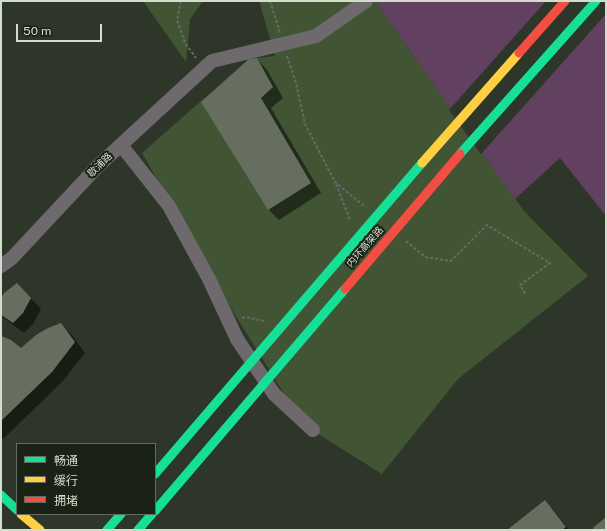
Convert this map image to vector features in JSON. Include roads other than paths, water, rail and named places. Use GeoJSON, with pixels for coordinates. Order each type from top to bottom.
{"type":"FeatureCollection","features":[{"type":"Feature","properties":{"kind":"main road","name":"内环高架路"},"geometry":{"type":"LineString","coordinates":[[156,473],[420,164],[565,1]]}},
{"type":"Feature","properties":{"kind":"main road","name":"内环高架路"},"geometry":{"type":"LineString","coordinates":[[156,509],[434,184],[596,1]]}},
{"type":"Feature","properties":{"kind":"main road"},"geometry":{"type":"LineString","coordinates":[[1,495],[16,509]]}},
{"type":"Feature","properties":{"kind":"main road"},"geometry":{"type":"LineString","coordinates":[[22,515],[40,530]]}},
{"type":"Feature","properties":{"kind":"main road"},"geometry":{"type":"LineString","coordinates":[[107,530],[120,515]]}},
{"type":"Feature","properties":{"kind":"main road"},"geometry":{"type":"LineString","coordinates":[[138,530],[151,515]]}},
{"type":"Feature","properties":{"kind":"street","name":"歇浦路"},"geometry":{"type":"LineString","coordinates":[[1,266],[12,258],[98,166],[212,61],[316,36],[366,1]]}},
{"type":"Feature","properties":{"kind":"street"},"geometry":{"type":"LineString","coordinates":[[121,145],[169,206],[209,279],[237,338],[274,394],[313,430]]}}]}
